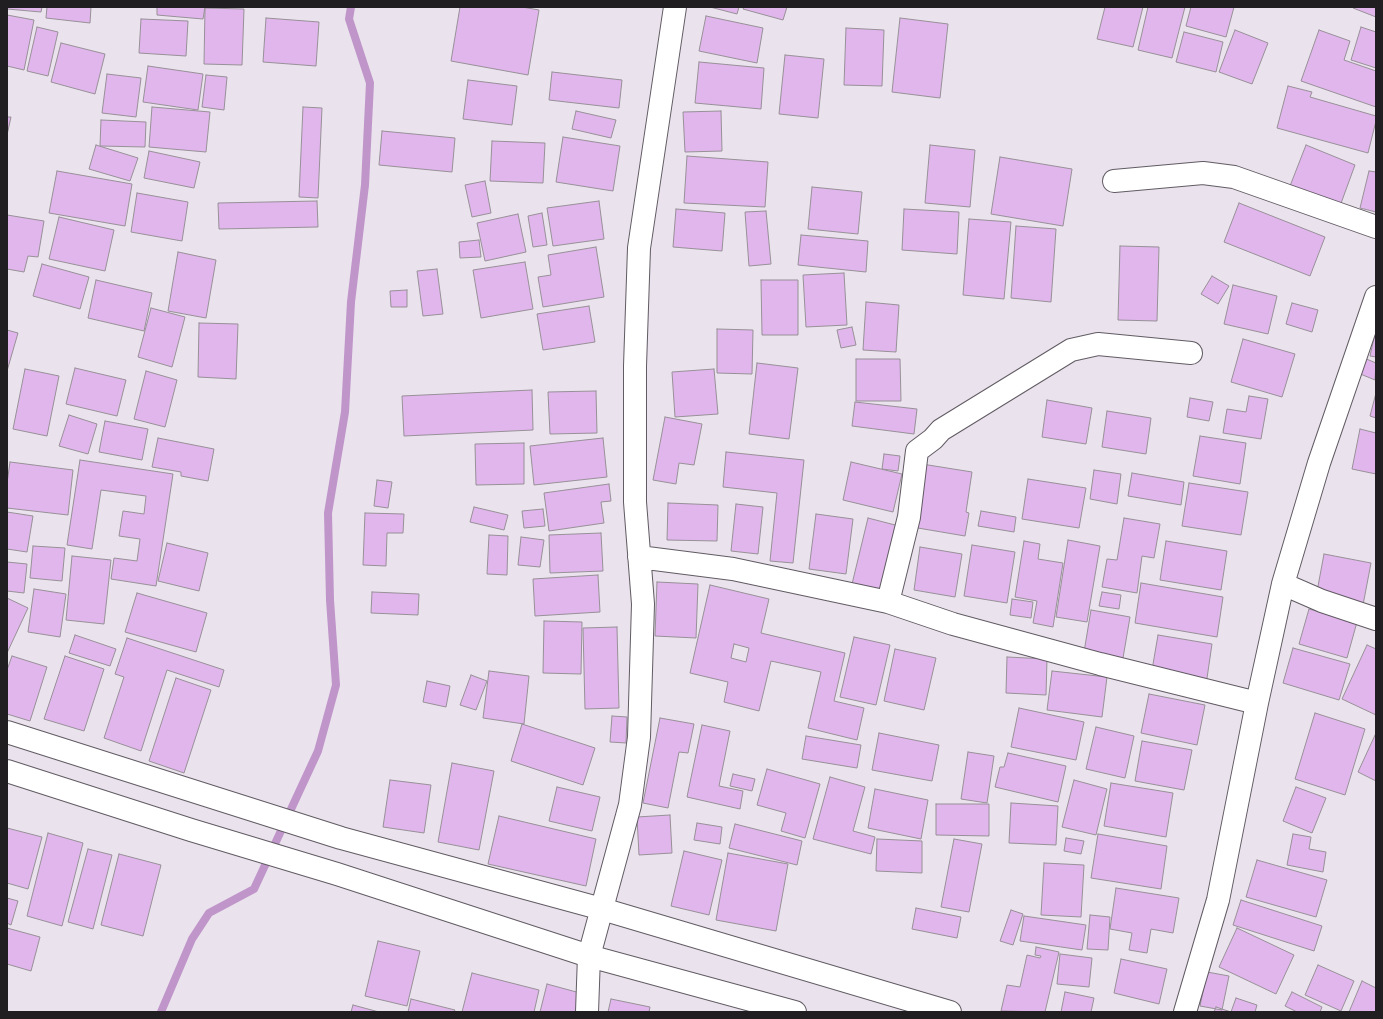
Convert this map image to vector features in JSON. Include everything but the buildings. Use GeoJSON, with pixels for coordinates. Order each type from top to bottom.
{"type":"FeatureCollection","features":[{"type":"Feature","properties":{"kind":"street"},"geometry":{"type":"LineString","coordinates":[[587,1012],[589,956],[630,805],[639,737],[642,604],[635,502],[635,366],[639,248],[675,7]]}},
{"type":"Feature","properties":{"kind":"street"},"geometry":{"type":"LineString","coordinates":[[1114,181],[1202,173],[1234,177],[1376,227]]}},
{"type":"Feature","properties":{"kind":"street"},"geometry":{"type":"LineString","coordinates":[[1185,1012],[1218,900],[1283,584],[1319,463],[1376,297]]}},
{"type":"Feature","properties":{"kind":"street"},"geometry":{"type":"LineString","coordinates":[[888,602],[909,517],[917,451],[934,439],[941,430],[1071,350],[1098,344],[1192,353]]}},
{"type":"Feature","properties":{"kind":"street"},"geometry":{"type":"LineString","coordinates":[[639,557],[733,569],[888,602],[953,624],[1100,664],[1258,703]]}},
{"type":"Feature","properties":{"kind":"street"},"geometry":{"type":"LineString","coordinates":[[1283,584],[1322,601],[1376,619]]}},
{"type":"Feature","properties":{"kind":"street"},"geometry":{"type":"LineString","coordinates":[[7,732],[341,838],[602,909],[950,1012]]}},
{"type":"Feature","properties":{"kind":"street"},"geometry":{"type":"LineString","coordinates":[[7,771],[191,830],[337,874],[589,956],[796,1012]]}},
{"type":"Feature","properties":{"kind":"waterway"},"geometry":{"type":"LineString","coordinates":[[161,1012],[192,939],[209,913],[254,889],[318,751],[336,685],[330,600],[328,513],[345,412],[351,302],[365,185],[370,83],[349,19],[351,7]]}}]}
